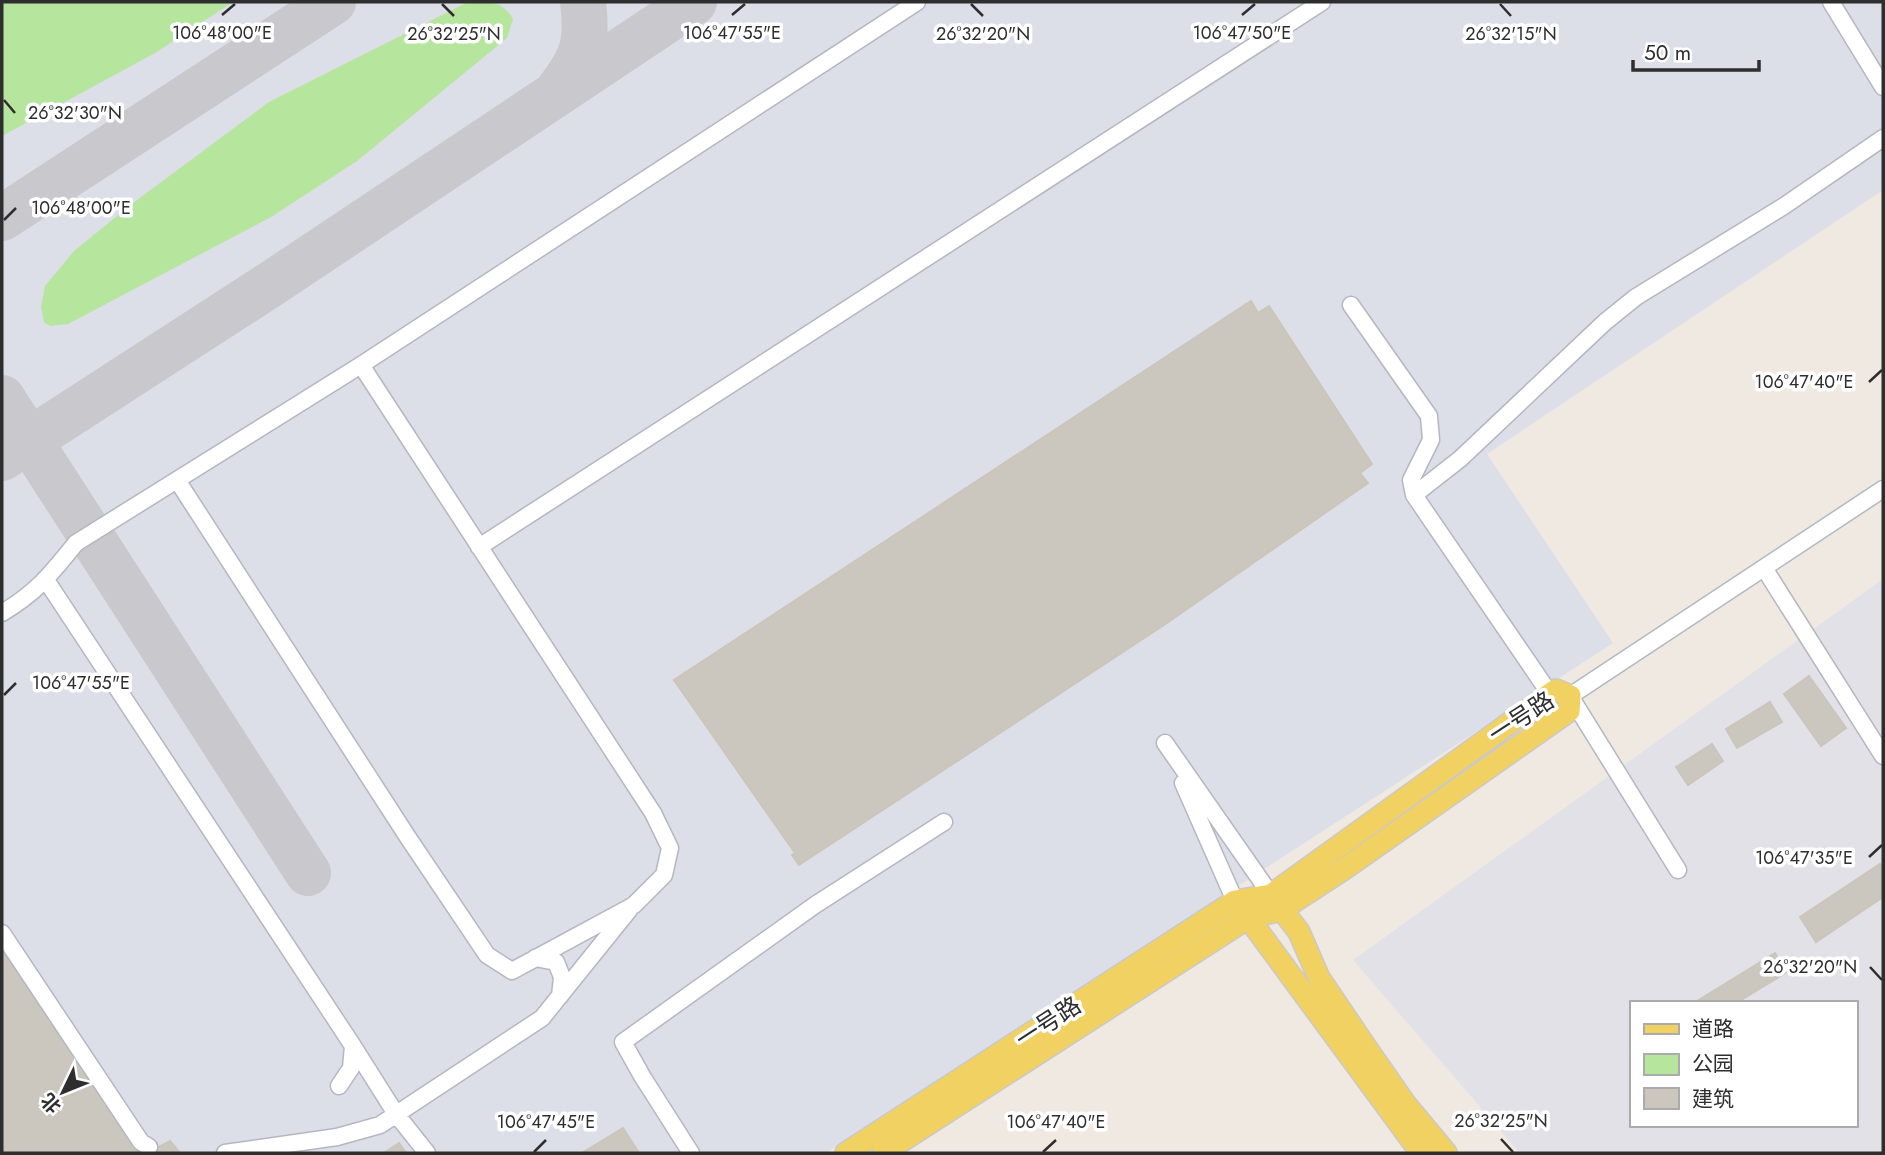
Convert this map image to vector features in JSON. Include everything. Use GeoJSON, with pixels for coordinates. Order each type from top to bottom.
{"type":"FeatureCollection","features":[{"type":"Feature","properties":{"kind":"main road","name":"一号路"},"geometry":{"type":"LineString","coordinates":[[846,1153],[1242,909],[1276,902],[1560,695]]}},
{"type":"Feature","properties":{"kind":"main road"},"geometry":{"type":"LineString","coordinates":[[1276,902],[1299,932],[1319,978],[1367,1049],[1406,1105],[1446,1153]]}},
{"type":"Feature","properties":{"kind":"main road","name":"一号路"},"geometry":{"type":"LineString","coordinates":[[883,1153],[1242,909]]}},
{"type":"Feature","properties":{"kind":"main road"},"geometry":{"type":"LineString","coordinates":[[1242,909],[1405,1132],[1424,1153]]}},
{"type":"Feature","properties":{"kind":"street"},"geometry":{"type":"LineString","coordinates":[[2,613],[26,599],[46,580],[76,543],[360,365],[917,2]]}},
{"type":"Feature","properties":{"kind":"street"},"geometry":{"type":"LineString","coordinates":[[479,547],[1322,2]]}},
{"type":"Feature","properties":{"kind":"street"},"geometry":{"type":"LineString","coordinates":[[1831,2],[1883,87]]}},
{"type":"Feature","properties":{"kind":"street"},"geometry":{"type":"LineString","coordinates":[[1414,495],[1460,459],[1605,322],[1636,297],[1816,185],[1883,138]]}},
{"type":"Feature","properties":{"kind":"street"},"geometry":{"type":"LineString","coordinates":[[1351,306],[1429,416],[1431,440],[1411,480],[1414,495],[1560,695],[1678,870]]}},
{"type":"Feature","properties":{"kind":"street"},"geometry":{"type":"LineString","coordinates":[[225,1153],[337,1137],[380,1125],[542,1018],[634,905],[664,875],[670,848],[653,813],[360,365]]}},
{"type":"Feature","properties":{"kind":"street"},"geometry":{"type":"LineString","coordinates":[[177,480],[487,955],[512,971],[634,905]]}},
{"type":"Feature","properties":{"kind":"street"},"geometry":{"type":"LineString","coordinates":[[1560,695],[1764,568],[1883,489]]}},
{"type":"Feature","properties":{"kind":"street"},"geometry":{"type":"LineString","coordinates":[[1764,568],[1883,756]]}},
{"type":"Feature","properties":{"kind":"street"},"geometry":{"type":"LineString","coordinates":[[46,580],[396,1114],[427,1153]]}},
{"type":"Feature","properties":{"kind":"street"},"geometry":{"type":"LineString","coordinates":[[1242,909],[1165,743],[1276,902]]}},
{"type":"Feature","properties":{"kind":"street"},"geometry":{"type":"LineString","coordinates":[[691,1153],[623,1042],[815,905],[944,822]]}},
{"type":"Feature","properties":{"kind":"street"},"geometry":{"type":"LineString","coordinates":[[2,933],[141,1142],[149,1147]]}},
{"type":"Feature","properties":{"kind":"street"},"geometry":{"type":"LineString","coordinates":[[535,958],[556,962],[562,977],[560,996]]}},
{"type":"Feature","properties":{"kind":"street"},"geometry":{"type":"LineString","coordinates":[[339,1086],[351,1068],[352,1046]]}},
{"type":"Feature","properties":{"kind":"shaded area"},"geometry":{"type":"Polygon","coordinates":[[[2,2],[1883,2],[1883,190],[1487,454],[1613,643],[826,1153],[2,1153],[2,2]]]}},
{"type":"Feature","properties":{"kind":"shaded area"},"geometry":{"type":"Polygon","coordinates":[[[1883,579],[1883,1153],[1520,1153],[1353,960],[1883,579]]]}},
{"type":"Feature","properties":{"kind":"green space"},"geometry":{"type":"Polygon","coordinates":[[[2,2],[233,2],[155,53],[2,136],[2,2]]]}},
{"type":"Feature","properties":{"kind":"green space"},"geometry":{"type":"Polygon","coordinates":[[[468,2],[489,2],[504,8],[513,19],[507,38],[357,161],[271,217],[68,324],[50,326],[44,322],[41,307],[45,286],[74,251],[133,203],[269,102],[468,2]]]}},
{"type":"Feature","properties":{"kind":"building"},"geometry":{"type":"Polygon","coordinates":[[[1251,301],[1258,313],[1269,306],[1372,464],[1360,473],[1368,483],[1164,625],[799,865],[792,855],[795,853],[674,680],[1251,301]]]}},
{"type":"Feature","properties":{"kind":"building"},"geometry":{"type":"Polygon","coordinates":[[[1809,676],[1846,728],[1821,746],[1784,694],[1809,676]]]}},
{"type":"Feature","properties":{"kind":"building"},"geometry":{"type":"Polygon","coordinates":[[[1770,702],[1782,722],[1737,748],[1726,729],[1770,702]]]}},
{"type":"Feature","properties":{"kind":"building"},"geometry":{"type":"Polygon","coordinates":[[[1712,744],[1723,761],[1688,785],[1676,767],[1712,744]]]}},
{"type":"Feature","properties":{"kind":"building"},"geometry":{"type":"Polygon","coordinates":[[[1880,864],[1883,869],[1883,897],[1816,942],[1800,917],[1880,864]]]}},
{"type":"Feature","properties":{"kind":"building"},"geometry":{"type":"Polygon","coordinates":[[[2,948],[138,1153],[2,1153],[2,948]]]}},
{"type":"Feature","properties":{"kind":"building"},"geometry":{"type":"Polygon","coordinates":[[[1775,953],[1787,972],[1739,1001],[1697,1001],[1775,953]]]}},
{"type":"Feature","properties":{"kind":"building"},"geometry":{"type":"Polygon","coordinates":[[[623,1128],[639,1153],[582,1153],[623,1128]]]}},
{"type":"Feature","properties":{"kind":"building"},"geometry":{"type":"Polygon","coordinates":[[[170,1141],[180,1153],[148,1153],[170,1141]]]}},
{"type":"Feature","properties":{"kind":"building"},"geometry":{"type":"Polygon","coordinates":[[[399,1143],[406,1153],[384,1153],[399,1143]]]}},
{"type":"Feature","properties":{"kind":"taxiway"},"geometry":{"type":"LineString","coordinates":[[2,218],[333,2]]}},
{"type":"Feature","properties":{"kind":"taxiway"},"geometry":{"type":"LineString","coordinates":[[559,89],[574,68],[582,49],[585,28],[583,2]]}},
{"type":"Feature","properties":{"kind":"taxiway"},"geometry":{"type":"LineString","coordinates":[[2,458],[271,284],[694,2]]}},
{"type":"Feature","properties":{"kind":"taxiway"},"geometry":{"type":"LineString","coordinates":[[2,398],[308,873]]}}]}
